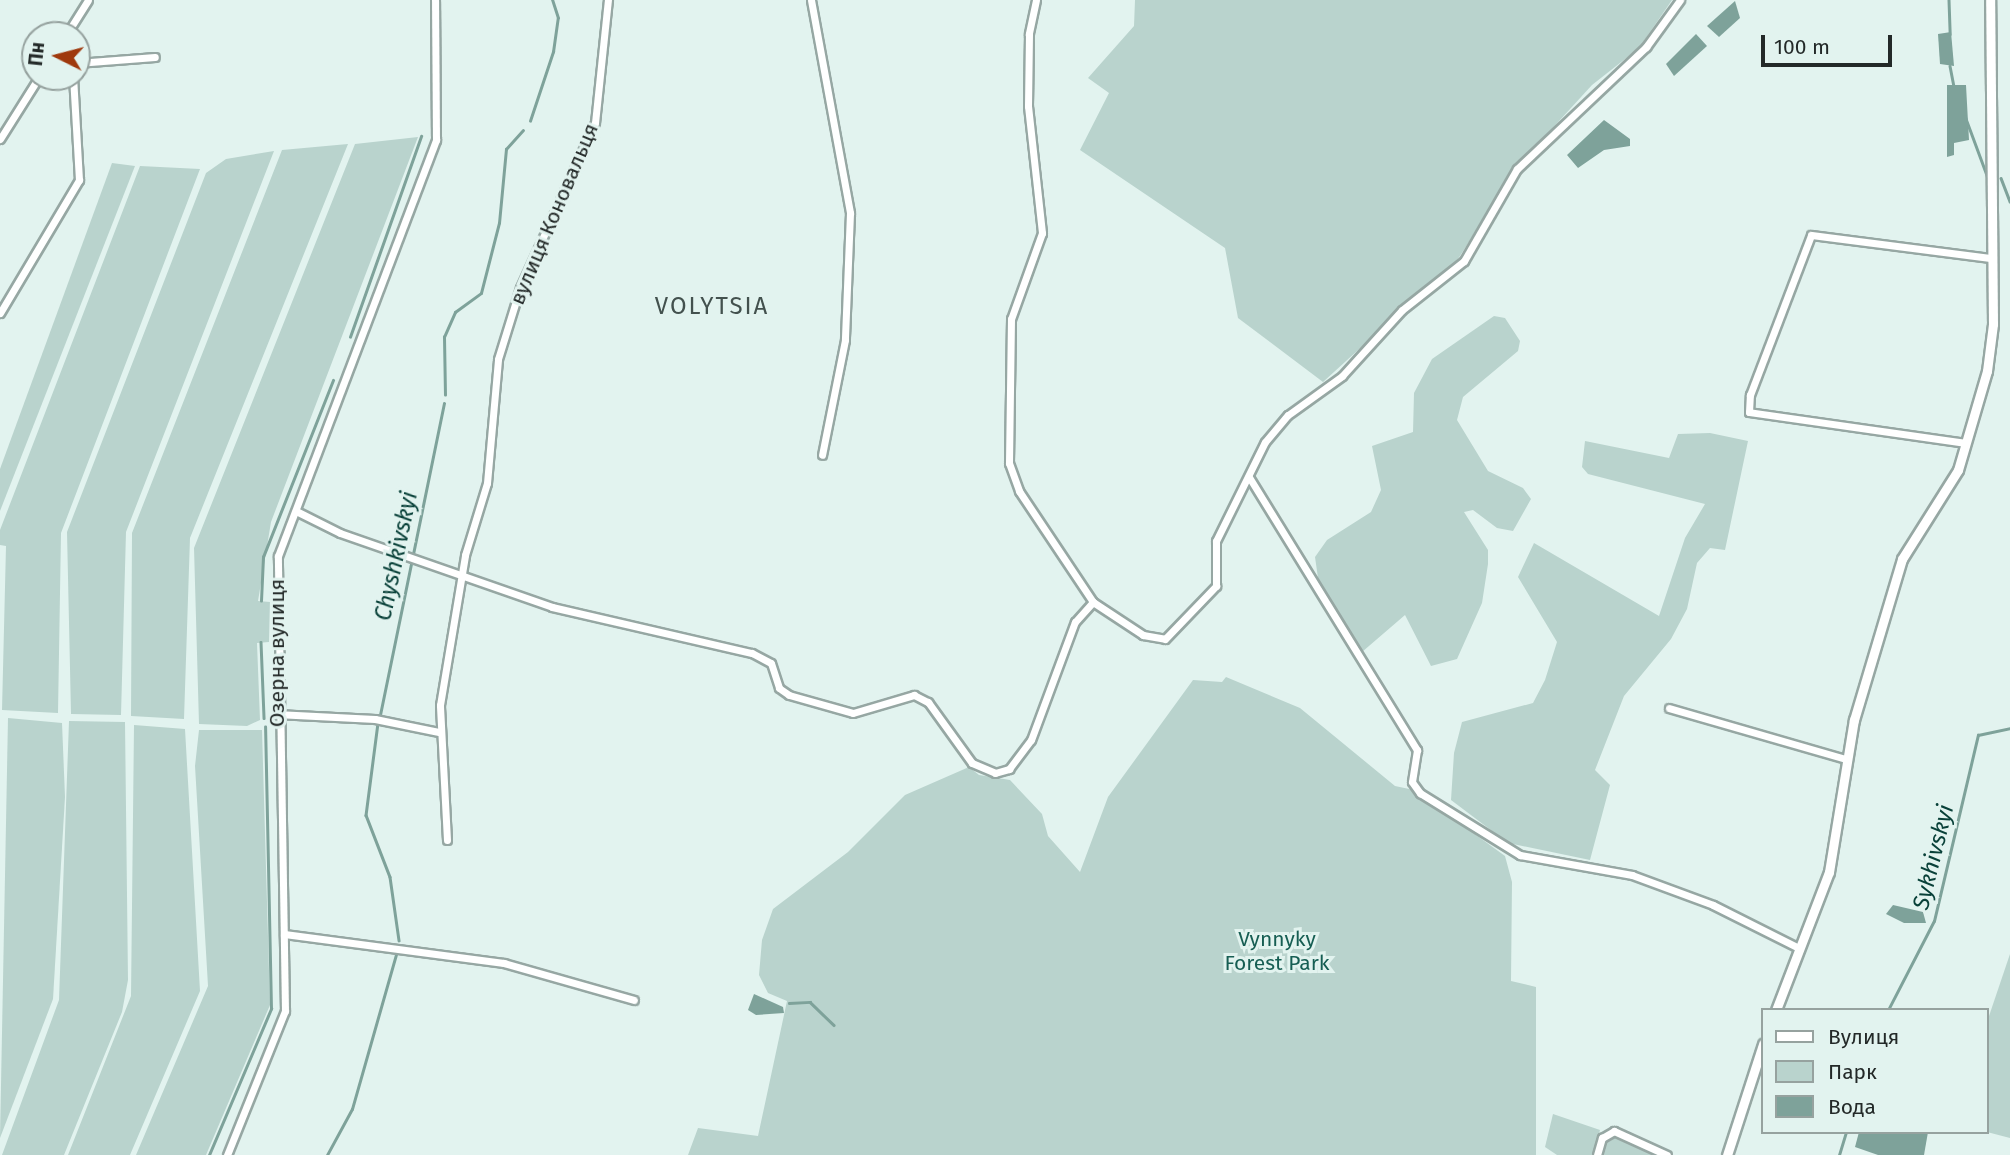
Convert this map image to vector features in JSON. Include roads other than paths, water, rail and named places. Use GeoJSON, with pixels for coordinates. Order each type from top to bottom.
{"type":"FeatureCollection","features":[{"type":"Feature","properties":{"kind":"street"},"geometry":{"type":"LineString","coordinates":[[76,21],[88,0]]}},
{"type":"Feature","properties":{"kind":"street","name":"Озерна вулиця"},"geometry":{"type":"LineString","coordinates":[[227,1155],[284,1023],[284,934],[276,714],[276,574],[296,511],[436,140],[435,0]]}},
{"type":"Feature","properties":{"kind":"street","name":"вулиця Коновальця"},"geometry":{"type":"LineString","coordinates":[[447,840],[439,732],[462,576],[492,454],[498,359],[520,288],[595,123],[607,0]]}},
{"type":"Feature","properties":{"kind":"street"},"geometry":{"type":"LineString","coordinates":[[811,0],[850,213],[845,340],[822,456]]}},
{"type":"Feature","properties":{"kind":"street"},"geometry":{"type":"LineString","coordinates":[[1036,0],[1028,34],[1028,106],[1034,199],[1042,233],[1011,318],[1009,463],[1019,491],[1093,602],[1143,635],[1165,639],[1216,586],[1216,541],[1249,477],[1288,415],[1342,376],[1402,310],[1464,261],[1517,169],[1646,47],[1679,0]]}},
{"type":"Feature","properties":{"kind":"street"},"geometry":{"type":"LineString","coordinates":[[1777,1008],[1797,947],[1829,872],[1846,759],[1902,559],[1948,489],[1966,443],[1993,324],[1990,0]]}},
{"type":"Feature","properties":{"kind":"street"},"geometry":{"type":"LineString","coordinates":[[91,62],[155,57]]}},
{"type":"Feature","properties":{"kind":"street"},"geometry":{"type":"LineString","coordinates":[[0,139],[30,91]]}},
{"type":"Feature","properties":{"kind":"street"},"geometry":{"type":"LineString","coordinates":[[0,313],[79,180],[74,91]]}},
{"type":"Feature","properties":{"kind":"street"},"geometry":{"type":"LineString","coordinates":[[1966,443],[1749,412],[1750,395],[1811,235],[1991,258]]}},
{"type":"Feature","properties":{"kind":"street"},"geometry":{"type":"LineString","coordinates":[[1249,477],[1417,750],[1412,782],[1420,793],[1520,855],[1632,875],[1713,905],[1797,947]]}},
{"type":"Feature","properties":{"kind":"street"},"geometry":{"type":"LineString","coordinates":[[296,511],[410,558],[552,607],[752,653],[771,663],[782,692],[853,713],[914,695],[928,702],[972,763],[995,773],[1009,769],[1031,740],[1075,622],[1093,602]]}},
{"type":"Feature","properties":{"kind":"street"},"geometry":{"type":"LineString","coordinates":[[1669,708],[1846,759]]}},
{"type":"Feature","properties":{"kind":"street"},"geometry":{"type":"LineString","coordinates":[[276,714],[376,719],[439,732]]}},
{"type":"Feature","properties":{"kind":"street"},"geometry":{"type":"LineString","coordinates":[[284,934],[504,963],[634,1000]]}},
{"type":"Feature","properties":{"kind":"street"},"geometry":{"type":"LineString","coordinates":[[1727,1155],[1762,1047]]}},
{"type":"Feature","properties":{"kind":"street"},"geometry":{"type":"LineString","coordinates":[[1597,1155],[1602,1138],[1614,1130],[1667,1155]]}},
{"type":"Feature","properties":{"kind":"water"},"geometry":{"type":"Polygon","coordinates":[[[1735,1],[1740,18],[1719,37],[1707,26],[1735,1]]]}},
{"type":"Feature","properties":{"kind":"water"},"geometry":{"type":"Polygon","coordinates":[[[1951,32],[1954,66],[1940,64],[1938,34],[1951,32]]]}},
{"type":"Feature","properties":{"kind":"water"},"geometry":{"type":"Polygon","coordinates":[[[1696,34],[1707,46],[1674,76],[1666,64],[1696,34]]]}},
{"type":"Feature","properties":{"kind":"water"},"geometry":{"type":"Polygon","coordinates":[[[1947,85],[1966,85],[1969,140],[1954,143],[1954,155],[1947,157],[1947,85]]]}},
{"type":"Feature","properties":{"kind":"water"},"geometry":{"type":"Polygon","coordinates":[[[1604,120],[1630,139],[1630,146],[1604,150],[1578,168],[1567,155],[1604,120]]]}},
{"type":"Feature","properties":{"kind":"water"},"geometry":{"type":"Polygon","coordinates":[[[1893,905],[1923,912],[1926,923],[1904,923],[1886,914],[1893,905]]]}},
{"type":"Feature","properties":{"kind":"water"},"geometry":{"type":"Polygon","coordinates":[[[754,994],[783,1007],[784,1013],[756,1015],[748,1010],[754,994]]]}},
{"type":"Feature","properties":{"kind":"water"},"geometry":{"type":"Polygon","coordinates":[[[1858,1134],[1928,1134],[1924,1155],[1878,1155],[1855,1147],[1858,1134]]]}},
{"type":"Feature","properties":{"kind":"waterway","name":"Chyshkivskyi"},"geometry":{"type":"LineString","coordinates":[[530,121],[553,52],[558,18],[552,0]]}},
{"type":"Feature","properties":{"kind":"waterway","name":"Sykhivskyi"},"geometry":{"type":"LineString","coordinates":[[1949,0],[1950,34]]}},
{"type":"Feature","properties":{"kind":"waterway","name":"Sykhivskyi"},"geometry":{"type":"LineString","coordinates":[[1950,66],[1954,86]]}},
{"type":"Feature","properties":{"kind":"waterway","name":"Sykhivskyi"},"geometry":{"type":"LineString","coordinates":[[1965,116],[1988,178]]}},
{"type":"Feature","properties":{"kind":"waterway","name":"Chyshkivskyi"},"geometry":{"type":"LineString","coordinates":[[445,395],[444,337],[455,312],[481,293],[499,223],[506,149],[523,130]]}},
{"type":"Feature","properties":{"kind":"waterway"},"geometry":{"type":"LineString","coordinates":[[350,337],[421,136]]}},
{"type":"Feature","properties":{"kind":"waterway","name":"Sykhivskyi"},"geometry":{"type":"LineString","coordinates":[[2001,178],[2010,201]]}},
{"type":"Feature","properties":{"kind":"waterway"},"geometry":{"type":"LineString","coordinates":[[261,601],[263,557],[333,380]]}},
{"type":"Feature","properties":{"kind":"waterway","name":"Chyshkivskyi"},"geometry":{"type":"LineString","coordinates":[[380,715],[444,404]]}},
{"type":"Feature","properties":{"kind":"waterway"},"geometry":{"type":"LineString","coordinates":[[261,642],[264,718]]}},
{"type":"Feature","properties":{"kind":"waterway","name":"Chyshkivskyi"},"geometry":{"type":"LineString","coordinates":[[378,723],[366,815],[390,877],[399,940]]}},
{"type":"Feature","properties":{"kind":"waterway"},"geometry":{"type":"LineString","coordinates":[[209,1155],[271,1009],[265,727]]}},
{"type":"Feature","properties":{"kind":"waterway","name":"Sykhivskyi"},"geometry":{"type":"LineString","coordinates":[[1889,1008],[1934,921],[1978,735],[2010,728]]}},
{"type":"Feature","properties":{"kind":"waterway","name":"Chyshkivskyi"},"geometry":{"type":"LineString","coordinates":[[327,1155],[352,1109],[397,951]]}},
{"type":"Feature","properties":{"kind":"waterway"},"geometry":{"type":"LineString","coordinates":[[789,1003],[810,1002],[834,1025]]}},
{"type":"Feature","properties":{"kind":"waterway","name":"Sykhivskyi"},"geometry":{"type":"LineString","coordinates":[[1839,1155],[1845,1134]]}},
{"type":"Feature","properties":{"kind":"district","name":"VOLYTSIA"},"geometry":{"type":"Point","coordinates":[712,307]}},
{"type":"Feature","properties":{"kind":"park label","name":"Vynnyky Forest Park"},"geometry":{"type":"Point","coordinates":[1277,951]}}]}
